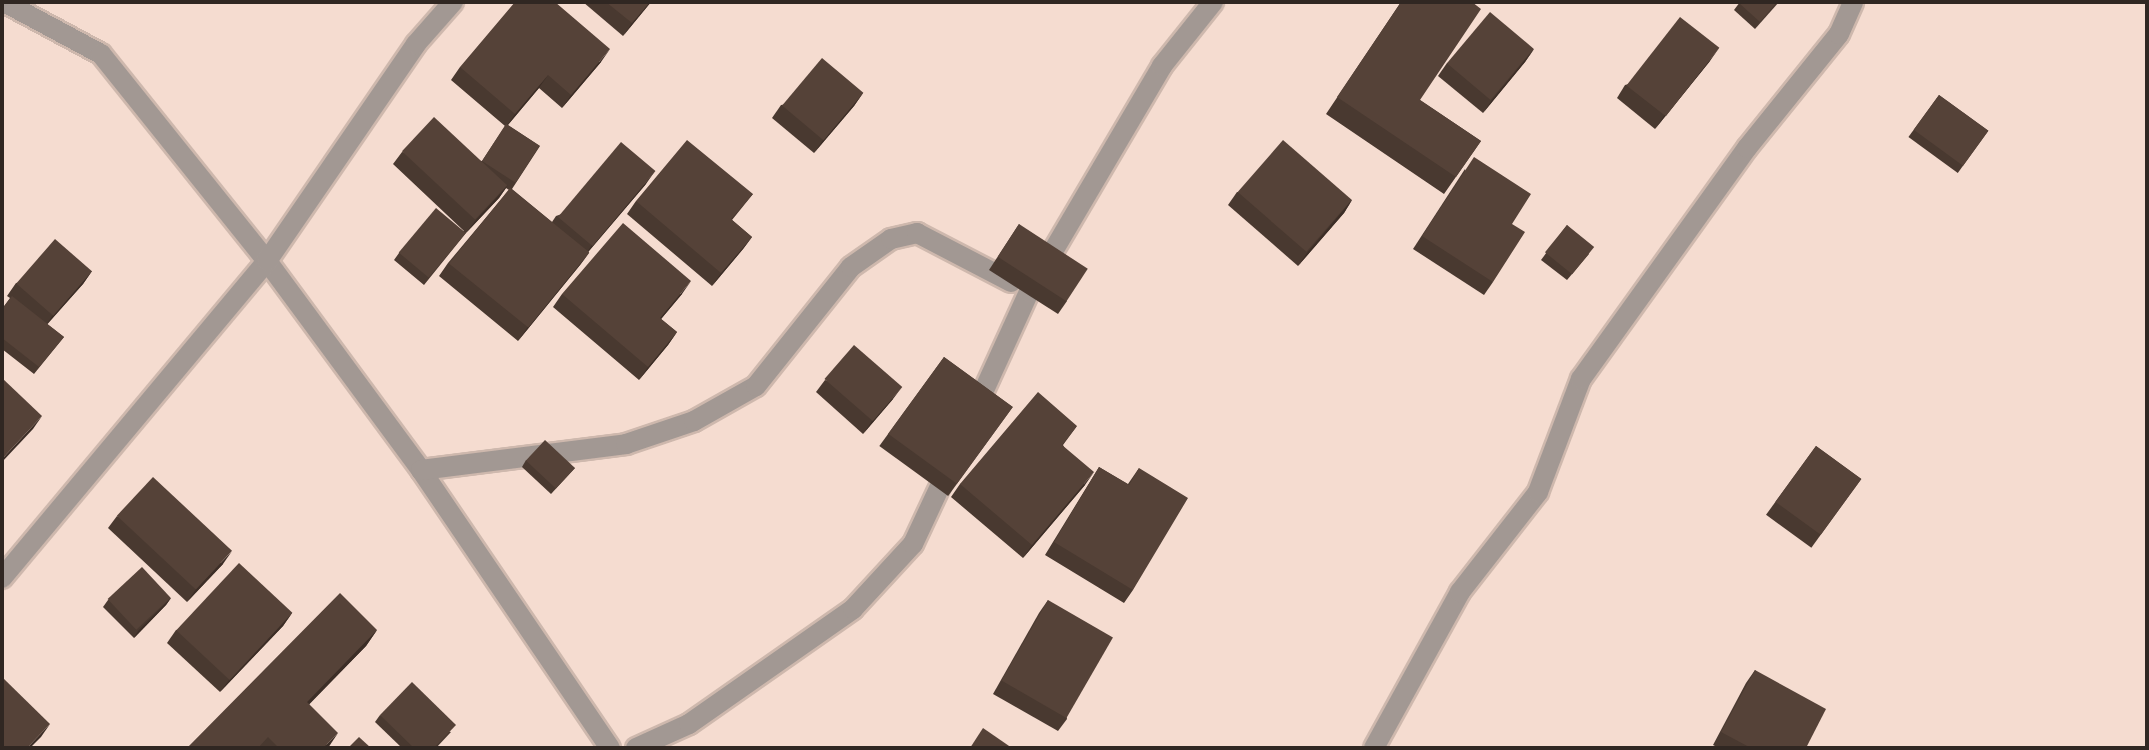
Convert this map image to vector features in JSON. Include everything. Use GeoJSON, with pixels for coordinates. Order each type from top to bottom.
{"type":"FeatureCollection","features":[{"type":"Feature","properties":{"kind":"street"},"geometry":{"type":"LineString","coordinates":[[4,2],[101,54],[267,261],[421,470],[610,748]]}},
{"type":"Feature","properties":{"kind":"street"},"geometry":{"type":"LineString","coordinates":[[2,578],[267,261],[416,44],[453,2]]}},
{"type":"Feature","properties":{"kind":"street"},"geometry":{"type":"LineString","coordinates":[[636,748],[689,724],[853,609],[913,544],[1029,292],[1162,66],[1213,2]]}},
{"type":"Feature","properties":{"kind":"street"},"geometry":{"type":"LineString","coordinates":[[1374,748],[1460,592],[1538,492],[1581,379],[1747,148],[1839,34],[1853,2]]}},
{"type":"Feature","properties":{"kind":"street"},"geometry":{"type":"LineString","coordinates":[[421,470],[626,444],[694,421],[756,386],[851,267],[891,239],[917,233],[1029,292]]}},
{"type":"Feature","properties":{"kind":"building"},"geometry":{"type":"Polygon","coordinates":[[[515,2],[555,2],[610,49],[571,95],[548,75],[515,114],[460,67],[515,2]]]}},
{"type":"Feature","properties":{"kind":"building"},"geometry":{"type":"Polygon","coordinates":[[[606,2],[650,2],[632,23],[606,2]]]}},
{"type":"Feature","properties":{"kind":"building"},"geometry":{"type":"Polygon","coordinates":[[[1401,2],[1472,2],[1481,9],[1420,100],[1481,141],[1456,177],[1337,97],[1401,2]]]}},
{"type":"Feature","properties":{"kind":"building"},"geometry":{"type":"Polygon","coordinates":[[[1740,2],[1777,2],[1760,22],[1740,2]]]}},
{"type":"Feature","properties":{"kind":"building"},"geometry":{"type":"Polygon","coordinates":[[[1490,12],[1534,49],[1491,100],[1447,63],[1490,12]]]}},
{"type":"Feature","properties":{"kind":"building"},"geometry":{"type":"Polygon","coordinates":[[[1680,17],[1719,48],[1666,116],[1626,86],[1680,17]]]}},
{"type":"Feature","properties":{"kind":"building"},"geometry":{"type":"Polygon","coordinates":[[[822,58],[863,93],[824,140],[782,105],[822,58]]]}},
{"type":"Feature","properties":{"kind":"building"},"geometry":{"type":"Polygon","coordinates":[[[1939,95],[1988,131],[1963,166],[1914,130],[1939,95]]]}},
{"type":"Feature","properties":{"kind":"building"},"geometry":{"type":"Polygon","coordinates":[[[434,117],[507,185],[475,220],[402,151],[434,117]]]}},
{"type":"Feature","properties":{"kind":"building"},"geometry":{"type":"Polygon","coordinates":[[[506,124],[540,146],[516,183],[482,161],[506,124]]]}},
{"type":"Feature","properties":{"kind":"building"},"geometry":{"type":"Polygon","coordinates":[[[687,140],[753,194],[731,219],[752,237],[721,273],[636,201],[687,140]]]}},
{"type":"Feature","properties":{"kind":"building"},"geometry":{"type":"Polygon","coordinates":[[[1283,140],[1352,200],[1306,252],[1238,192],[1283,140]]]}},
{"type":"Feature","properties":{"kind":"building"},"geometry":{"type":"Polygon","coordinates":[[[621,142],[655,171],[592,246],[558,217],[621,142]]]}},
{"type":"Feature","properties":{"kind":"building"},"geometry":{"type":"Polygon","coordinates":[[[1474,157],[1531,194],[1512,224],[1525,232],[1493,282],[1422,236],[1474,157]]]}},
{"type":"Feature","properties":{"kind":"building"},"geometry":{"type":"Polygon","coordinates":[[[510,188],[589,252],[528,328],[449,263],[510,188]]]}},
{"type":"Feature","properties":{"kind":"building"},"geometry":{"type":"Polygon","coordinates":[[[436,208],[466,233],[429,277],[399,252],[436,208]]]}},
{"type":"Feature","properties":{"kind":"building"},"geometry":{"type":"Polygon","coordinates":[[[623,223],[691,281],[660,318],[677,332],[648,367],[562,294],[623,223]]]}},
{"type":"Feature","properties":{"kind":"building"},"geometry":{"type":"Polygon","coordinates":[[[1019,224],[1088,269],[1067,301],[998,257],[1019,224]]]}},
{"type":"Feature","properties":{"kind":"building"},"geometry":{"type":"Polygon","coordinates":[[[1567,225],[1594,247],[1572,274],[1545,252],[1567,225]]]}},
{"type":"Feature","properties":{"kind":"building"},"geometry":{"type":"Polygon","coordinates":[[[55,239],[92,271],[53,316],[16,284],[55,239]]]}},
{"type":"Feature","properties":{"kind":"building"},"geometry":{"type":"Polygon","coordinates":[[[12,296],[64,337],[39,367],[2,338],[2,309],[12,296]]]}},
{"type":"Feature","properties":{"kind":"building"},"geometry":{"type":"Polygon","coordinates":[[[854,345],[902,387],[873,421],[824,379],[854,345]]]}},
{"type":"Feature","properties":{"kind":"building"},"geometry":{"type":"Polygon","coordinates":[[[944,357],[1013,407],[957,484],[888,434],[944,357]]]}},
{"type":"Feature","properties":{"kind":"building"},"geometry":{"type":"Polygon","coordinates":[[[2,378],[42,416],[2,459],[2,378]]]}},
{"type":"Feature","properties":{"kind":"building"},"geometry":{"type":"Polygon","coordinates":[[[1038,392],[1077,426],[1062,445],[1094,472],[1032,545],[960,484],[1038,392]]]}},
{"type":"Feature","properties":{"kind":"building"},"geometry":{"type":"Polygon","coordinates":[[[545,440],[575,468],[556,488],[526,460],[545,440]]]}},
{"type":"Feature","properties":{"kind":"building"},"geometry":{"type":"Polygon","coordinates":[[[1816,446],[1861,479],[1821,535],[1775,502],[1816,446]]]}},
{"type":"Feature","properties":{"kind":"building"},"geometry":{"type":"Polygon","coordinates":[[[1099,467],[1129,485],[1139,468],[1188,498],[1133,590],[1054,542],[1099,467]]]}},
{"type":"Feature","properties":{"kind":"building"},"geometry":{"type":"Polygon","coordinates":[[[153,477],[232,551],[196,589],[117,516],[153,477]]]}},
{"type":"Feature","properties":{"kind":"building"},"geometry":{"type":"Polygon","coordinates":[[[239,563],[292,613],[230,680],[176,630],[239,563]]]}},
{"type":"Feature","properties":{"kind":"building"},"geometry":{"type":"Polygon","coordinates":[[[142,567],[171,598],[136,630],[108,599],[142,567]]]}},
{"type":"Feature","properties":{"kind":"building"},"geometry":{"type":"Polygon","coordinates":[[[340,593],[377,630],[307,702],[338,733],[323,748],[279,748],[268,737],[258,748],[187,748],[340,593]]]}},
{"type":"Feature","properties":{"kind":"building"},"geometry":{"type":"Polygon","coordinates":[[[1048,600],[1113,638],[1066,718],[1002,681],[1048,600]]]}},
{"type":"Feature","properties":{"kind":"building"},"geometry":{"type":"Polygon","coordinates":[[[1755,670],[1826,709],[1806,748],[1751,748],[1721,732],[1755,670]]]}},
{"type":"Feature","properties":{"kind":"building"},"geometry":{"type":"Polygon","coordinates":[[[2,677],[50,724],[27,748],[2,748],[2,677]]]}},
{"type":"Feature","properties":{"kind":"building"},"geometry":{"type":"Polygon","coordinates":[[[412,682],[456,725],[434,748],[414,748],[380,715],[412,682]]]}},
{"type":"Feature","properties":{"kind":"building"},"geometry":{"type":"Polygon","coordinates":[[[983,728],[1012,748],[970,748],[983,728]]]}},
{"type":"Feature","properties":{"kind":"building"},"geometry":{"type":"Polygon","coordinates":[[[359,737],[371,748],[348,748],[359,737]]]}}]}
